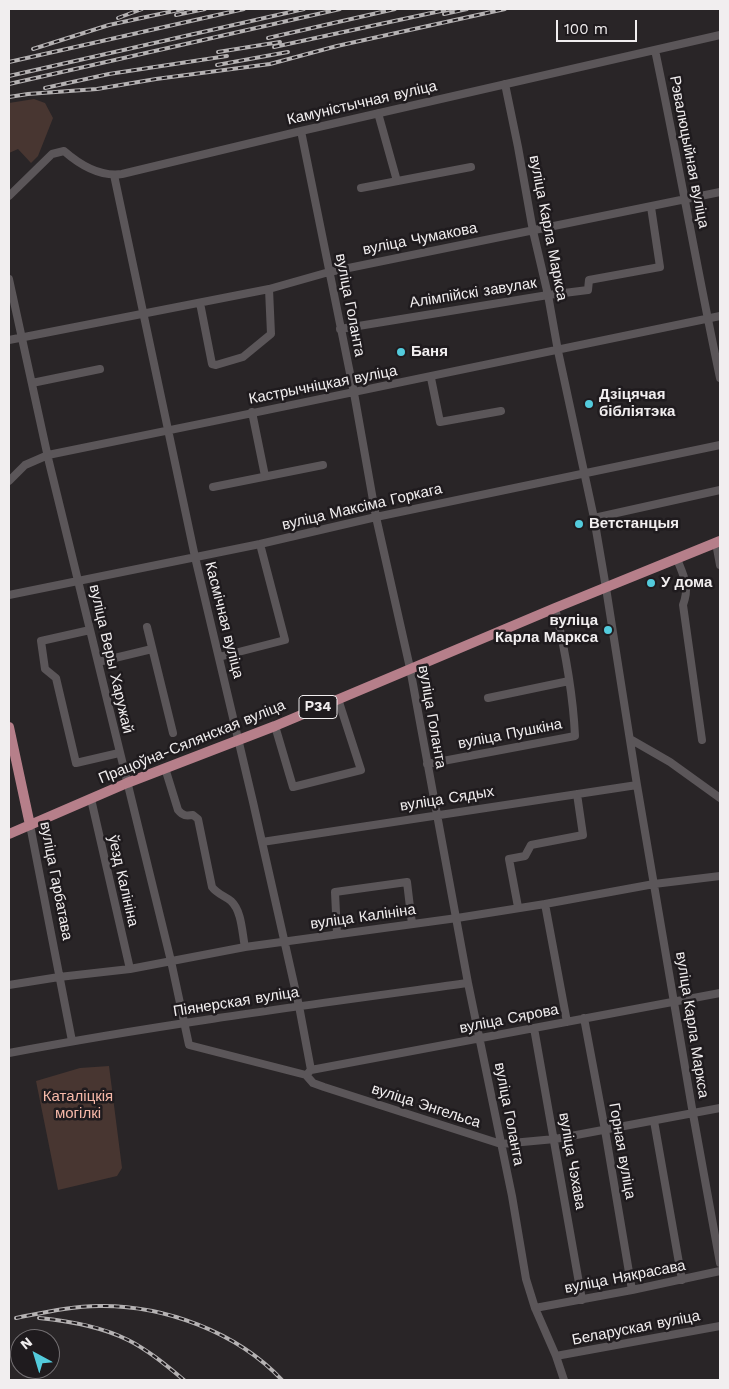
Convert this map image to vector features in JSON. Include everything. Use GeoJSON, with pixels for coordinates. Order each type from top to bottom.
{"type":"FeatureCollection","features":[{"type":"Feature","properties":{"kind":"main road","name":"Працоўна-Сялянская вуліца"},"geometry":{"type":"LineString","coordinates":[[9,834],[127,783],[275,726],[410,668],[718,542]]}},
{"type":"Feature","properties":{"kind":"main road","name":"вуліца Гарбатава"},"geometry":{"type":"LineString","coordinates":[[9,727],[30,825]]}},
{"type":"Feature","properties":{"kind":"street","name":"Камуністычная вуліца"},"geometry":{"type":"LineString","coordinates":[[9,196],[52,154],[64,151],[75,160],[96,171],[114,175],[720,35]]}},
{"type":"Feature","properties":{"kind":"street","name":"Рэвалюцыйная вуліца"},"geometry":{"type":"LineString","coordinates":[[655,50],[720,378]]}},
{"type":"Feature","properties":{"kind":"street","name":"вуліца Карла Маркса"},"geometry":{"type":"LineString","coordinates":[[505,84],[532,231],[548,294],[558,351],[594,518],[637,785],[720,1264]]}},
{"type":"Feature","properties":{"kind":"street"},"geometry":{"type":"LineString","coordinates":[[378,113],[397,181]]}},
{"type":"Feature","properties":{"kind":"street","name":"вуліца Голанта"},"geometry":{"type":"LineString","coordinates":[[301,131],[354,393],[376,517],[410,668],[468,983],[526,1279],[535,1308],[556,1356],[564,1380]]}},
{"type":"Feature","properties":{"kind":"street"},"geometry":{"type":"LineString","coordinates":[[361,188],[471,167]]}},
{"type":"Feature","properties":{"kind":"street","name":"Касмічная вуліца"},"geometry":{"type":"LineString","coordinates":[[114,175],[194,557],[219,657],[299,1006],[308,1072]]}},
{"type":"Feature","properties":{"kind":"street","name":"вуліца Чумакова"},"geometry":{"type":"LineString","coordinates":[[9,340],[269,289],[329,272],[720,192]]}},
{"type":"Feature","properties":{"kind":"street","name":"Алімпійскі завулак"},"geometry":{"type":"LineString","coordinates":[[340,329],[548,294],[588,290],[588,280],[660,267],[651,207]]}},
{"type":"Feature","properties":{"kind":"street","name":"вуліца Веры Харужай"},"geometry":{"type":"LineString","coordinates":[[9,279],[48,454],[171,961],[189,1045]]}},
{"type":"Feature","properties":{"kind":"street"},"geometry":{"type":"LineString","coordinates":[[200,303],[212,364],[216,365],[244,356],[271,334],[269,289]]}},
{"type":"Feature","properties":{"kind":"street","name":"Кастрычніцкая вуліца"},"geometry":{"type":"LineString","coordinates":[[9,481],[25,465],[48,454],[431,378],[720,316]]}},
{"type":"Feature","properties":{"kind":"street"},"geometry":{"type":"LineString","coordinates":[[32,383],[100,369]]}},
{"type":"Feature","properties":{"kind":"street"},"geometry":{"type":"LineString","coordinates":[[431,378],[436,423],[501,411]]}},
{"type":"Feature","properties":{"kind":"street"},"geometry":{"type":"LineString","coordinates":[[252,412],[265,476]]}},
{"type":"Feature","properties":{"kind":"street","name":"вуліца Максіма Горкага"},"geometry":{"type":"LineString","coordinates":[[9,595],[260,544],[376,517],[720,445]]}},
{"type":"Feature","properties":{"kind":"street"},"geometry":{"type":"LineString","coordinates":[[213,487],[323,465]]}},
{"type":"Feature","properties":{"kind":"street"},"geometry":{"type":"LineString","coordinates":[[594,518],[720,490]]}},
{"type":"Feature","properties":{"kind":"street"},"geometry":{"type":"LineString","coordinates":[[718,542],[720,565]]}},
{"type":"Feature","properties":{"kind":"street"},"geometry":{"type":"LineString","coordinates":[[219,657],[285,640],[260,544]]}},
{"type":"Feature","properties":{"kind":"street"},"geometry":{"type":"LineString","coordinates":[[677,559],[686,582],[687,593],[683,605],[702,740]]}},
{"type":"Feature","properties":{"kind":"street","name":"вуліца Пушкіна"},"geometry":{"type":"LineString","coordinates":[[427,764],[575,736],[570,682],[555,608]]}},
{"type":"Feature","properties":{"kind":"street"},"geometry":{"type":"LineString","coordinates":[[147,627],[174,733]]}},
{"type":"Feature","properties":{"kind":"street"},"geometry":{"type":"LineString","coordinates":[[90,630],[41,641],[45,669],[56,678],[76,763],[119,753]]}},
{"type":"Feature","properties":{"kind":"street"},"geometry":{"type":"LineString","coordinates":[[98,662],[152,649]]}},
{"type":"Feature","properties":{"kind":"street"},"geometry":{"type":"LineString","coordinates":[[488,698],[570,682]]}},
{"type":"Feature","properties":{"kind":"street"},"geometry":{"type":"LineString","coordinates":[[275,726],[293,787],[361,770],[338,699]]}},
{"type":"Feature","properties":{"kind":"street"},"geometry":{"type":"LineString","coordinates":[[630,739],[670,762],[720,798]]}},
{"type":"Feature","properties":{"kind":"street"},"geometry":{"type":"LineString","coordinates":[[165,768],[178,810],[182,815],[193,815],[198,819],[212,887],[236,907],[245,947]]}},
{"type":"Feature","properties":{"kind":"street","name":"вуліца Сядых"},"geometry":{"type":"LineString","coordinates":[[262,842],[436,814],[637,785]]}},
{"type":"Feature","properties":{"kind":"street"},"geometry":{"type":"LineString","coordinates":[[518,908],[509,859],[525,856],[531,845],[583,835],[577,794]]}},
{"type":"Feature","properties":{"kind":"street","name":"ўезд Калініна"},"geometry":{"type":"LineString","coordinates":[[91,798],[130,969]]}},
{"type":"Feature","properties":{"kind":"street","name":"вуліца Гарбатава"},"geometry":{"type":"LineString","coordinates":[[30,825],[72,1041]]}},
{"type":"Feature","properties":{"kind":"street","name":"вуліца Калініна"},"geometry":{"type":"LineString","coordinates":[[9,985],[130,969],[245,947],[457,918],[654,884],[720,876]]}},
{"type":"Feature","properties":{"kind":"street"},"geometry":{"type":"LineString","coordinates":[[337,934],[334,892],[407,882],[412,924]]}},
{"type":"Feature","properties":{"kind":"street"},"geometry":{"type":"LineString","coordinates":[[545,904],[567,1022]]}},
{"type":"Feature","properties":{"kind":"street","name":"Піянерская вуліца"},"geometry":{"type":"LineString","coordinates":[[9,1053],[72,1041],[299,1006],[468,983]]}},
{"type":"Feature","properties":{"kind":"street","name":"вуліца Сярова"},"geometry":{"type":"LineString","coordinates":[[308,1072],[720,993]]}},
{"type":"Feature","properties":{"kind":"street","name":"Горная вуліца"},"geometry":{"type":"LineString","coordinates":[[584,1018],[632,1290]]}},
{"type":"Feature","properties":{"kind":"street","name":"вуліца Чэхава"},"geometry":{"type":"LineString","coordinates":[[534,1028],[582,1300]]}},
{"type":"Feature","properties":{"kind":"street","name":"вуліца Энгельса"},"geometry":{"type":"LineString","coordinates":[[189,1045],[308,1072],[313,1083],[501,1144],[555,1139],[720,1108]]}},
{"type":"Feature","properties":{"kind":"street"},"geometry":{"type":"LineString","coordinates":[[654,1121],[682,1280]]}},
{"type":"Feature","properties":{"kind":"street","name":"вуліца Някрасава"},"geometry":{"type":"LineString","coordinates":[[535,1308],[720,1271]]}},
{"type":"Feature","properties":{"kind":"street","name":"Беларуская вуліца"},"geometry":{"type":"LineString","coordinates":[[556,1356],[720,1326]]}},
{"type":"Feature","properties":{"kind":"green space"},"geometry":{"type":"Polygon","coordinates":[[[34,99],[45,103],[53,118],[38,156],[31,163],[18,149],[9,153],[9,103],[34,99]]]}},
{"type":"Feature","properties":{"kind":"green space","name":"Каталіцкія могілкі"},"geometry":{"type":"Polygon","coordinates":[[[109,1066],[122,1168],[117,1176],[58,1190],[36,1081],[80,1068],[109,1066]]]}},
{"type":"Feature","properties":{"kind":"railway"},"geometry":{"type":"LineString","coordinates":[[118,18],[142,9]]}},
{"type":"Feature","properties":{"kind":"railway"},"geometry":{"type":"LineString","coordinates":[[33,49],[109,25],[183,9]]}},
{"type":"Feature","properties":{"kind":"railway"},"geometry":{"type":"LineString","coordinates":[[176,15],[205,9]]}},
{"type":"Feature","properties":{"kind":"railway"},"geometry":{"type":"LineString","coordinates":[[9,62],[244,9]]}},
{"type":"Feature","properties":{"kind":"railway"},"geometry":{"type":"LineString","coordinates":[[9,76],[304,9]]}},
{"type":"Feature","properties":{"kind":"railway"},"geometry":{"type":"LineString","coordinates":[[9,84],[340,9]]}},
{"type":"Feature","properties":{"kind":"railway"},"geometry":{"type":"LineString","coordinates":[[268,38],[395,9]]}},
{"type":"Feature","properties":{"kind":"railway"},"geometry":{"type":"LineString","coordinates":[[274,47],[450,9]]}},
{"type":"Feature","properties":{"kind":"railway"},"geometry":{"type":"LineString","coordinates":[[444,14],[467,9]]}},
{"type":"Feature","properties":{"kind":"railway"},"geometry":{"type":"LineString","coordinates":[[9,97],[97,89],[270,64],[337,46],[505,9]]}},
{"type":"Feature","properties":{"kind":"railway"},"geometry":{"type":"LineString","coordinates":[[218,52],[280,42]]}},
{"type":"Feature","properties":{"kind":"railway"},"geometry":{"type":"LineString","coordinates":[[217,65],[288,52]]}},
{"type":"Feature","properties":{"kind":"railway"},"geometry":{"type":"LineString","coordinates":[[45,88],[109,74],[227,56]]}},
{"type":"Feature","properties":{"kind":"railway"},"geometry":{"type":"LineString","coordinates":[[16,1318],[88,1306],[149,1310],[174,1316],[221,1335],[244,1348],[282,1380]]}},
{"type":"Feature","properties":{"kind":"railway"},"geometry":{"type":"LineString","coordinates":[[39,1318],[84,1325],[117,1335],[150,1353],[184,1380]]}},
{"type":"Feature","properties":{"kind":"place","name":"Баня"},"geometry":{"type":"Point","coordinates":[401,352]}},
{"type":"Feature","properties":{"kind":"place","name":"Дзіцячая бібліятэка"},"geometry":{"type":"Point","coordinates":[589,404]}},
{"type":"Feature","properties":{"kind":"place","name":"Ветстанцыя"},"geometry":{"type":"Point","coordinates":[579,524]}},
{"type":"Feature","properties":{"kind":"place","name":"У дома"},"geometry":{"type":"Point","coordinates":[651,583]}},
{"type":"Feature","properties":{"kind":"place","name":"вуліца Карла Маркса"},"geometry":{"type":"Point","coordinates":[608,630]}}]}
